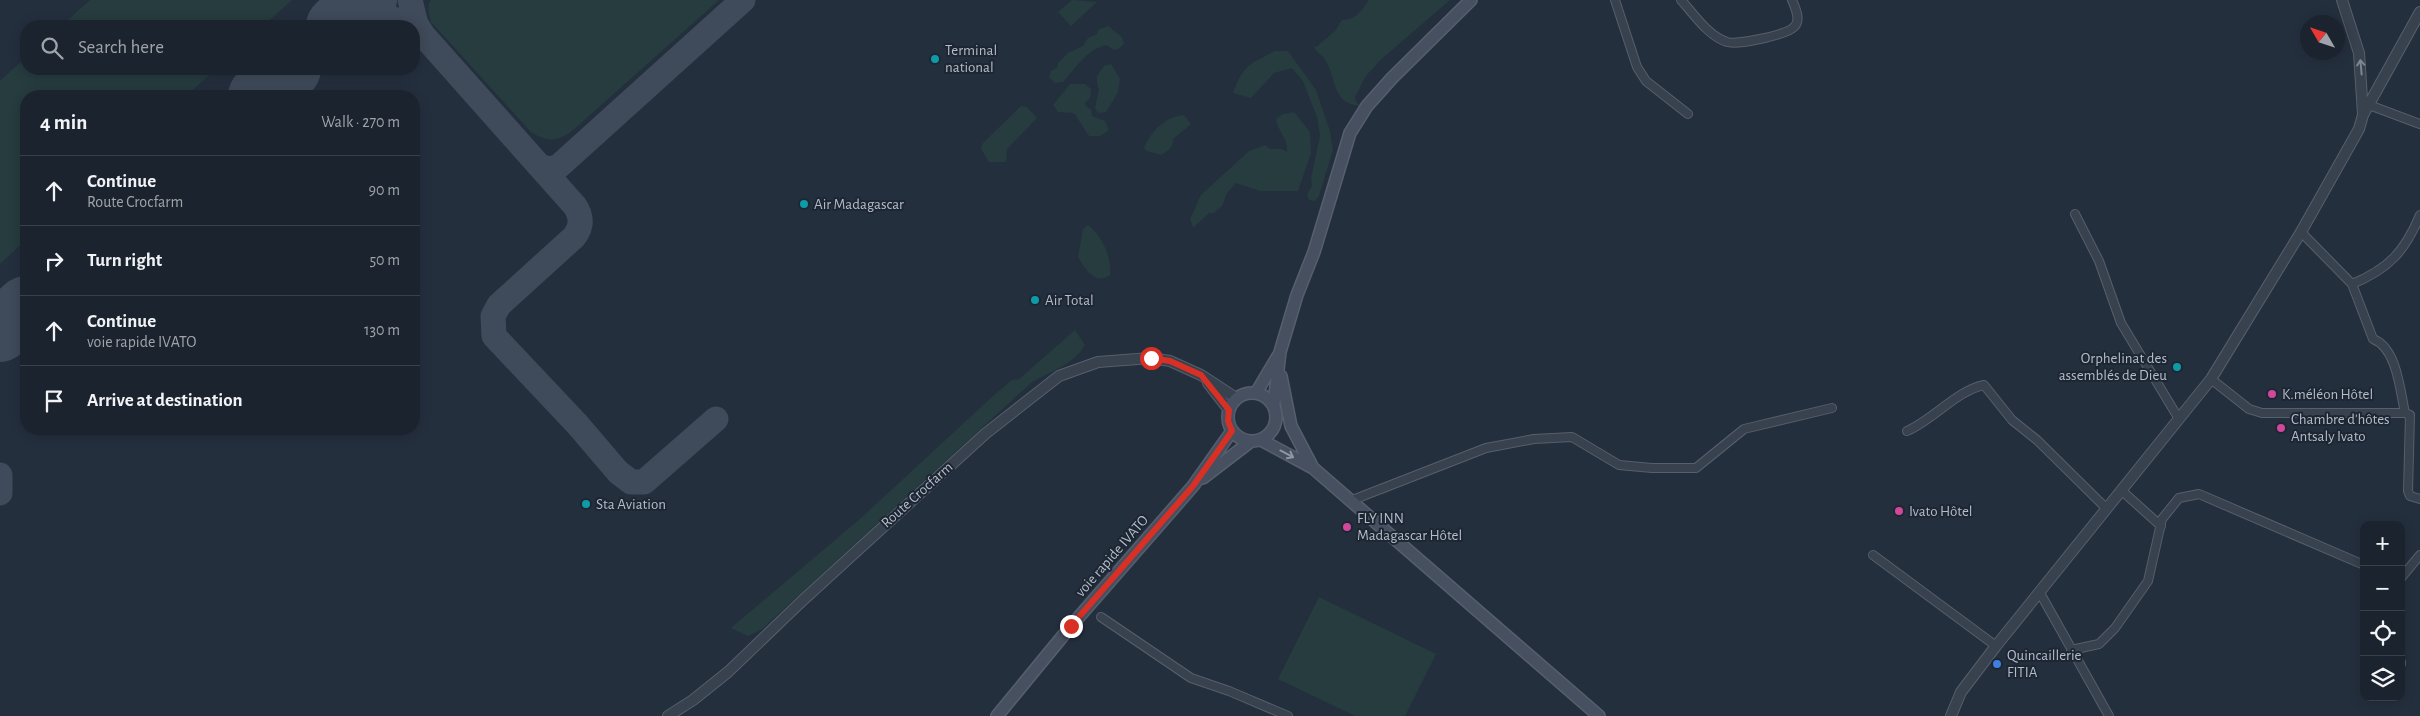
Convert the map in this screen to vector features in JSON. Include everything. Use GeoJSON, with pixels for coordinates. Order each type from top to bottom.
{"type":"FeatureCollection","features":[{"type":"Feature","properties":{"kind":"main road"},"geometry":{"type":"LineString","coordinates":[[1193,486],[1255,441],[1270,434],[1276,425],[1275,409],[1280,353],[1297,295],[1314,252],[1350,133],[1367,106],[1422,47],[1471,0]]}},
{"type":"Feature","properties":{"kind":"main road"},"geometry":{"type":"LineString","coordinates":[[1256,393],[1280,353]]}},
{"type":"Feature","properties":{"kind":"main road"},"geometry":{"type":"LineString","coordinates":[[1280,353],[1282,380],[1291,426],[1313,468]]}},
{"type":"Feature","properties":{"kind":"main road"},"geometry":{"type":"LineString","coordinates":[[1313,468],[1255,441],[1240,438],[1232,431],[1228,421],[1229,410],[1236,398],[1245,394],[1256,393],[1266,397],[1313,468],[1599,716]]}},
{"type":"Feature","properties":{"kind":"main road"},"geometry":{"type":"LineString","coordinates":[[1193,486],[1232,431]]}},
{"type":"Feature","properties":{"kind":"main road","name":"voie rapide IVATO"},"geometry":{"type":"LineString","coordinates":[[997,716],[1071,626],[1193,486]]}},
{"type":"Feature","properties":{"kind":"street"},"geometry":{"type":"LineString","coordinates":[[1615,0],[1637,67],[1646,81],[1688,114]]}},
{"type":"Feature","properties":{"kind":"street"},"geometry":{"type":"LineString","coordinates":[[1682,0],[1712,33],[1726,42],[1736,43],[1784,32],[1795,27],[1798,19],[1792,0]]}},
{"type":"Feature","properties":{"kind":"street"},"geometry":{"type":"LineString","coordinates":[[2342,0],[2359,53],[2363,115]]}},
{"type":"Feature","properties":{"kind":"street"},"geometry":{"type":"LineString","coordinates":[[1951,716],[1961,692],[1996,646],[2211,379],[2301,232],[2359,129],[2363,115],[2420,12]]}},
{"type":"Feature","properties":{"kind":"street"},"geometry":{"type":"LineString","coordinates":[[2369,105],[2420,124]]}},
{"type":"Feature","properties":{"kind":"street"},"geometry":{"type":"LineString","coordinates":[[2076,214],[2099,262],[2121,323],[2179,419]]}},
{"type":"Feature","properties":{"kind":"street"},"geometry":{"type":"LineString","coordinates":[[2352,284],[2372,276],[2396,258],[2411,237],[2420,216]]}},
{"type":"Feature","properties":{"kind":"street"},"geometry":{"type":"LineString","coordinates":[[2301,232],[2352,284],[2373,339],[2383,344],[2390,355],[2405,413]]}},
{"type":"Feature","properties":{"kind":"street","name":"Route Crocfarm"},"geometry":{"type":"LineString","coordinates":[[668,716],[693,700],[728,672],[802,601],[985,434],[1059,376],[1098,362],[1151,358],[1170,361],[1201,375],[1236,398]]}},
{"type":"Feature","properties":{"kind":"street","name":"Route Crocfarm"},"geometry":{"type":"LineString","coordinates":[[1201,375],[1229,410]]}},
{"type":"Feature","properties":{"kind":"street"},"geometry":{"type":"LineString","coordinates":[[2211,379],[2249,409],[2262,414],[2405,413],[2410,415],[2408,491],[2410,496],[2420,500]]}},
{"type":"Feature","properties":{"kind":"street"},"geometry":{"type":"LineString","coordinates":[[1906,431],[1920,425],[1970,388],[1984,385],[2012,420],[2037,440],[2106,508]]}},
{"type":"Feature","properties":{"kind":"street"},"geometry":{"type":"LineString","coordinates":[[1350,501],[1486,448],[1534,439],[1572,437],[1619,465],[1652,468],[1696,468],[1744,429],[1832,408]]}},
{"type":"Feature","properties":{"kind":"street"},"geometry":{"type":"LineString","coordinates":[[2121,490],[2161,526]]}},
{"type":"Feature","properties":{"kind":"street"},"geometry":{"type":"LineString","coordinates":[[2071,650],[2099,644],[2115,628],[2148,581],[2162,519],[2179,498],[2199,494],[2360,563]]}},
{"type":"Feature","properties":{"kind":"street"},"geometry":{"type":"LineString","coordinates":[[1873,555],[1996,646]]}},
{"type":"Feature","properties":{"kind":"street"},"geometry":{"type":"LineString","coordinates":[[2405,573],[2420,555]]}},
{"type":"Feature","properties":{"kind":"street"},"geometry":{"type":"LineString","coordinates":[[2040,593],[2109,716]]}},
{"type":"Feature","properties":{"kind":"street"},"geometry":{"type":"LineString","coordinates":[[1101,617],[1191,678],[1229,691],[1288,716]]}},
{"type":"Feature","properties":{"kind":"green space"},"geometry":{"type":"Polygon","coordinates":[[[90,0],[292,0],[270,20],[68,20],[90,0]]]}},
{"type":"Feature","properties":{"kind":"green space"},"geometry":{"type":"Polygon","coordinates":[[[431,0],[719,0],[572,131],[557,139],[547,139],[531,132],[431,22],[428,8],[431,0]]]}},
{"type":"Feature","properties":{"kind":"green space"},"geometry":{"type":"Polygon","coordinates":[[[1072,0],[1097,2],[1071,26],[1058,12],[1072,0]]]}},
{"type":"Feature","properties":{"kind":"green space"},"geometry":{"type":"Polygon","coordinates":[[[1369,0],[1450,0],[1378,62],[1363,80],[1355,96],[1356,102],[1361,106],[1345,101],[1340,96],[1326,61],[1313,46],[1316,47],[1335,31],[1342,20],[1347,20],[1358,14],[1369,0]]]}},
{"type":"Feature","properties":{"kind":"green space"},"geometry":{"type":"Polygon","coordinates":[[[1108,26],[1122,37],[1124,44],[1114,50],[1106,45],[1093,50],[1063,82],[1055,83],[1049,77],[1051,71],[1057,68],[1058,63],[1068,53],[1083,46],[1088,38],[1097,34],[1098,30],[1108,26]]]}},
{"type":"Feature","properties":{"kind":"green space"},"geometry":{"type":"Polygon","coordinates":[[[1275,51],[1288,51],[1316,90],[1330,131],[1333,150],[1319,196],[1315,201],[1309,200],[1307,194],[1312,186],[1311,178],[1320,136],[1317,117],[1303,81],[1292,68],[1274,73],[1251,98],[1233,93],[1248,66],[1275,51]]]}},
{"type":"Feature","properties":{"kind":"green space"},"geometry":{"type":"Polygon","coordinates":[[[20,63],[20,75],[209,75],[193,90],[20,90],[20,246],[0,264],[0,81],[20,63]]]}},
{"type":"Feature","properties":{"kind":"green space"},"geometry":{"type":"Polygon","coordinates":[[[1111,64],[1120,79],[1118,92],[1106,112],[1098,113],[1095,108],[1099,89],[1097,76],[1104,66],[1111,64]]]}},
{"type":"Feature","properties":{"kind":"green space"},"geometry":{"type":"Polygon","coordinates":[[[1070,84],[1085,84],[1091,89],[1090,98],[1084,104],[1091,110],[1092,116],[1105,121],[1109,130],[1100,136],[1089,136],[1074,113],[1058,112],[1053,105],[1070,84]]]}},
{"type":"Feature","properties":{"kind":"green space"},"geometry":{"type":"Polygon","coordinates":[[[1021,106],[1027,107],[1037,118],[1007,149],[1006,162],[989,162],[981,149],[983,143],[1021,106]]]}},
{"type":"Feature","properties":{"kind":"green space"},"geometry":{"type":"Polygon","coordinates":[[[1294,112],[1310,132],[1311,153],[1298,191],[1260,191],[1236,183],[1227,193],[1222,206],[1214,213],[1209,213],[1193,228],[1190,218],[1201,195],[1249,151],[1265,145],[1270,149],[1281,149],[1287,152],[1286,143],[1276,119],[1283,114],[1294,112]]]}},
{"type":"Feature","properties":{"kind":"green space"},"geometry":{"type":"Polygon","coordinates":[[[1184,115],[1191,124],[1173,139],[1168,151],[1161,155],[1147,151],[1144,148],[1160,126],[1177,116],[1184,115]]]}},
{"type":"Feature","properties":{"kind":"green space"},"geometry":{"type":"Polygon","coordinates":[[[1088,225],[1098,235],[1108,254],[1110,275],[1105,278],[1100,279],[1091,275],[1078,257],[1083,229],[1088,225]]]}},
{"type":"Feature","properties":{"kind":"green space"},"geometry":{"type":"Polygon","coordinates":[[[1075,330],[1085,345],[1075,357],[1061,367],[1032,382],[762,629],[748,636],[731,628],[861,518],[993,396],[1012,380],[1019,379],[1075,330]]]}},
{"type":"Feature","properties":{"kind":"green space"},"geometry":{"type":"Polygon","coordinates":[[[1319,597],[1436,654],[1405,716],[1355,716],[1278,679],[1319,597]]]}},
{"type":"Feature","properties":{"kind":"taxiway"},"geometry":{"type":"LineString","coordinates":[[410,0],[415,20]]}},
{"type":"Feature","properties":{"kind":"taxiway"},"geometry":{"type":"LineString","coordinates":[[540,166],[548,169],[558,167],[743,0]]}},
{"type":"Feature","properties":{"kind":"taxiway"},"geometry":{"type":"LineString","coordinates":[[353,20],[365,17],[384,17],[397,20]]}},
{"type":"Feature","properties":{"kind":"taxiway"},"geometry":{"type":"LineString","coordinates":[[420,30],[423,35]]}},
{"type":"Feature","properties":{"kind":"taxiway"},"geometry":{"type":"LineString","coordinates":[[420,33],[575,206],[579,214],[580,226],[574,237],[499,305],[493,316],[494,336],[577,424],[618,472],[631,482],[644,482],[716,419]]}},
{"type":"Feature","properties":{"kind":"taxiway"},"geometry":{"type":"LineString","coordinates":[[0,475],[0,493]]}},
{"type":"Feature","properties":{"kind":"runway"},"geometry":{"type":"LineString","coordinates":[[344,20],[366,0]]}},
{"type":"Feature","properties":{"kind":"runway"},"geometry":{"type":"LineString","coordinates":[[266,90],[283,75]]}},
{"type":"Feature","properties":{"kind":"runway"},"geometry":{"type":"LineString","coordinates":[[0,331],[20,313]]}},
{"type":"Feature","properties":{"kind":"place","name":"Terminal national"},"geometry":{"type":"Point","coordinates":[935,59]}},
{"type":"Feature","properties":{"kind":"place","name":"Air Madagascar"},"geometry":{"type":"Point","coordinates":[804,204]}},
{"type":"Feature","properties":{"kind":"place","name":"Air Total"},"geometry":{"type":"Point","coordinates":[1035,300]}},
{"type":"Feature","properties":{"kind":"place","name":"Orphelinat des assemblés de Dieu"},"geometry":{"type":"Point","coordinates":[2177,367]}},
{"type":"Feature","properties":{"kind":"place","name":"K.méléon Hôtel"},"geometry":{"type":"Point","coordinates":[2272,394]}},
{"type":"Feature","properties":{"kind":"place","name":"Chambre d'hôtes Antsaly Ivato"},"geometry":{"type":"Point","coordinates":[2281,428]}},
{"type":"Feature","properties":{"kind":"place","name":"Sta Aviation"},"geometry":{"type":"Point","coordinates":[586,504]}},
{"type":"Feature","properties":{"kind":"place","name":"Ivato Hôtel"},"geometry":{"type":"Point","coordinates":[1899,511]}},
{"type":"Feature","properties":{"kind":"place","name":"FLY INN Madagascar Hôtel"},"geometry":{"type":"Point","coordinates":[1347,527]}},
{"type":"Feature","properties":{"kind":"place","name":"Quincaillerie FITIA"},"geometry":{"type":"Point","coordinates":[1997,664]}},
{"type":"Feature","properties":{"kind":"route"},"geometry":{"type":"LineString","coordinates":[[1071,626],[1193,486],[1232,431],[1228,421],[1229,410],[1201,375],[1170,361],[1151,358]]}}]}
